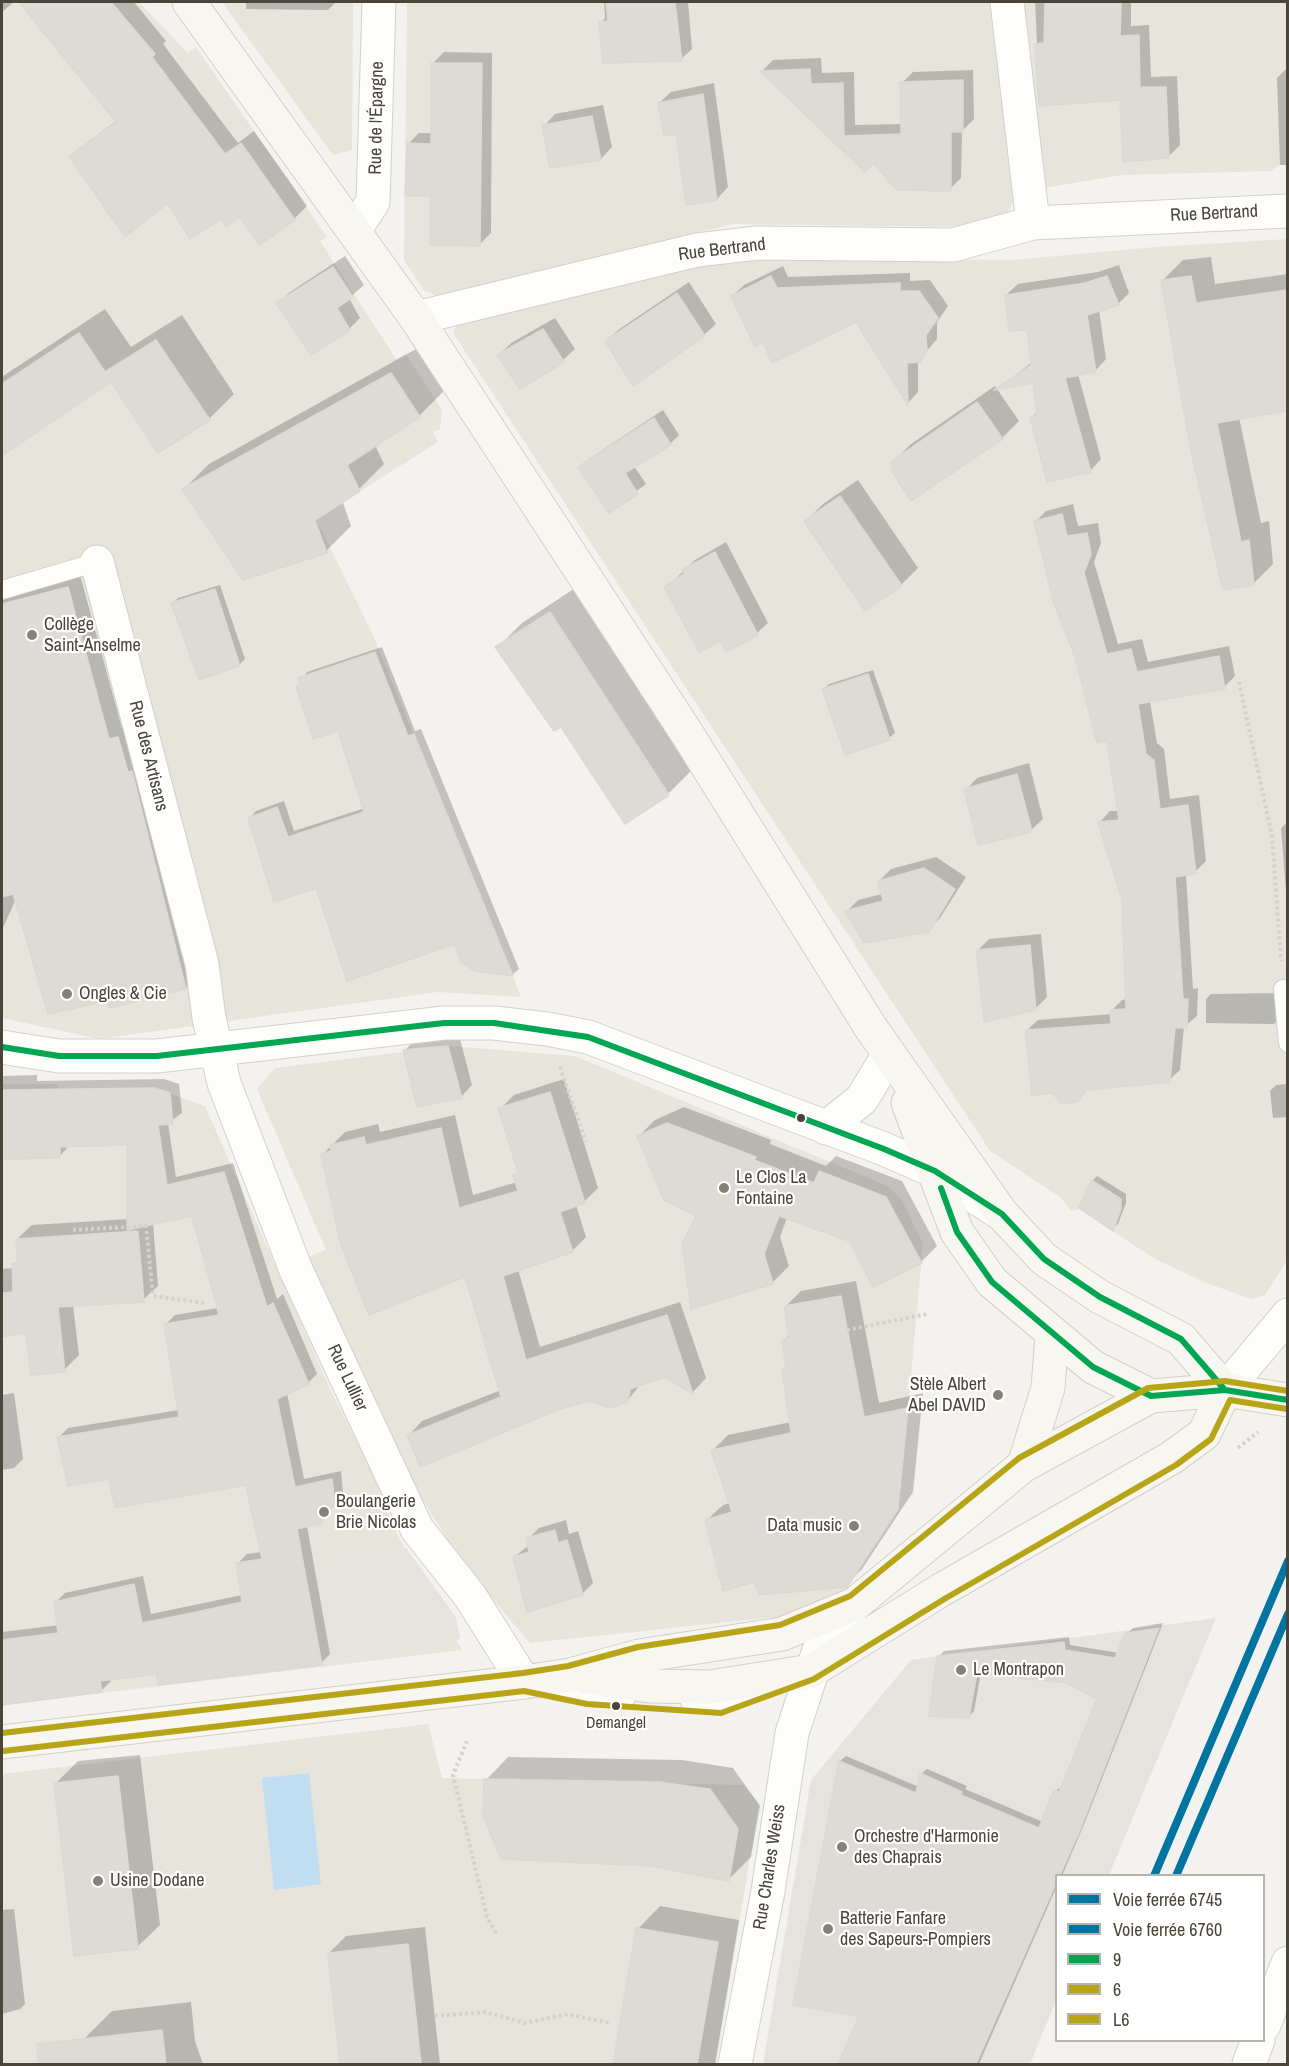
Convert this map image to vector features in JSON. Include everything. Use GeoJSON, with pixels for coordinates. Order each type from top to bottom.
{"type":"FeatureCollection","features":[{"type":"Feature","properties":{"kind":"street"},"geometry":{"type":"LineString","coordinates":[[189,2],[355,229],[416,318],[686,732],[889,1054],[1002,1214],[1044,1259],[1100,1297],[1181,1339],[1225,1390]]}},
{"type":"Feature","properties":{"kind":"street","name":"Rue de l'Épargne"},"geometry":{"type":"LineString","coordinates":[[355,229],[373,202],[374,193],[379,2]]}},
{"type":"Feature","properties":{"kind":"street"},"geometry":{"type":"LineString","coordinates":[[1007,2],[1033,223]]}},
{"type":"Feature","properties":{"kind":"street","name":"Rue Bertrand"},"geometry":{"type":"LineString","coordinates":[[416,318],[697,250],[757,243],[953,245],[1033,223],[1287,211]]}},
{"type":"Feature","properties":{"kind":"street","name":"Rue des Artisans"},"geometry":{"type":"LineString","coordinates":[[98,562],[202,964],[217,1049]]}},
{"type":"Feature","properties":{"kind":"street"},"geometry":{"type":"LineString","coordinates":[[2,1047],[59,1056],[157,1056],[444,1023],[494,1023],[547,1029],[588,1036],[934,1171],[1002,1214]]}},
{"type":"Feature","properties":{"kind":"street","name":"Rue Lullier"},"geometry":{"type":"LineString","coordinates":[[217,1049],[224,1083],[297,1270],[417,1529],[470,1596],[524,1682]]}},
{"type":"Feature","properties":{"kind":"street"},"geometry":{"type":"LineString","coordinates":[[826,1128],[862,1098],[889,1054]]}},
{"type":"Feature","properties":{"kind":"street"},"geometry":{"type":"LineString","coordinates":[[889,1054],[957,1232],[992,1282],[1052,1336],[1093,1368],[1151,1396]]}},
{"type":"Feature","properties":{"kind":"street"},"geometry":{"type":"LineString","coordinates":[[570,1675],[649,1686],[710,1688],[811,1671],[941,1590],[1171,1458],[1204,1434],[1225,1390],[1287,1316]]}},
{"type":"Feature","properties":{"kind":"street"},"geometry":{"type":"LineString","coordinates":[[1024,1465],[1048,1388],[1052,1336]]}},
{"type":"Feature","properties":{"kind":"street"},"geometry":{"type":"LineString","coordinates":[[2,1742],[524,1682],[570,1675],[639,1656],[783,1634],[855,1604],[1024,1465],[1151,1396],[1225,1390],[1287,1400]]}},
{"type":"Feature","properties":{"kind":"street","name":"Rue Charles Weiss"},"geometry":{"type":"LineString","coordinates":[[735,2064],[768,1891],[792,1733],[823,1638],[855,1604]]}},
{"type":"Feature","properties":{"kind":"street"},"geometry":{"type":"LineString","coordinates":[[1265,2020],[1287,1963]]}},
{"type":"Feature","properties":{"kind":"street"},"geometry":{"type":"LineString","coordinates":[[1249,2064],[1257,2042]]}},
{"type":"Feature","properties":{"kind":"lane","name":"Rue des Artisans"},"geometry":{"type":"LineString","coordinates":[[2,590],[98,562]]}},
{"type":"Feature","properties":{"kind":"lane"},"geometry":{"type":"LineString","coordinates":[[1283,989],[1287,1043]]}},
{"type":"Feature","properties":{"kind":"lane"},"geometry":{"type":"LineString","coordinates":[[524,1682],[588,1695],[721,1704],[811,1671]]}},
{"type":"Feature","properties":{"kind":"path"},"geometry":{"type":"LineString","coordinates":[[1239,682],[1272,836],[1283,989]]}},
{"type":"Feature","properties":{"kind":"path"},"geometry":{"type":"LineString","coordinates":[[558,1060],[586,1143]]}},
{"type":"Feature","properties":{"kind":"path"},"geometry":{"type":"LineString","coordinates":[[73,1230],[146,1226],[153,1296],[205,1303]]}},
{"type":"Feature","properties":{"kind":"path"},"geometry":{"type":"LineString","coordinates":[[847,1330],[927,1314]]}},
{"type":"Feature","properties":{"kind":"path"},"geometry":{"type":"LineString","coordinates":[[1230,1452],[1240,1447]]}},
{"type":"Feature","properties":{"kind":"path"},"geometry":{"type":"LineString","coordinates":[[467,1742],[453,1775],[487,1917],[496,1933]]}},
{"type":"Feature","properties":{"kind":"path"},"geometry":{"type":"LineString","coordinates":[[435,2016],[485,2012],[525,2024],[568,2014],[609,2023]]}},
{"type":"Feature","properties":{"kind":"shaded area"},"geometry":{"type":"Polygon","coordinates":[[[2,2],[139,2],[188,53],[196,47],[327,237],[320,241],[396,359],[406,354],[442,410],[440,429],[433,432],[438,442],[316,519],[373,635],[521,997],[438,992],[99,1039],[2,1018],[2,2]]]}},
{"type":"Feature","properties":{"kind":"shaded area"},"geometry":{"type":"Polygon","coordinates":[[[222,2],[353,2],[352,150],[333,155],[222,2]]]}},
{"type":"Feature","properties":{"kind":"shaded area"},"geometry":{"type":"Polygon","coordinates":[[[407,2],[999,2],[1014,200],[1006,216],[967,227],[733,224],[437,295],[424,291],[404,260],[407,2]]]}},
{"type":"Feature","properties":{"kind":"shaded area"},"geometry":{"type":"Polygon","coordinates":[[[1014,2],[1287,2],[1287,165],[1278,165],[1271,171],[1122,175],[1038,189],[1014,2]]]}},
{"type":"Feature","properties":{"kind":"shaded area"},"geometry":{"type":"Polygon","coordinates":[[[1287,239],[1288,1259],[1265,1295],[1251,1299],[1204,1282],[1155,1259],[1079,1209],[1071,1211],[1060,1197],[990,1151],[453,333],[457,324],[732,257],[1012,260],[1156,247],[1287,239]]]}},
{"type":"Feature","properties":{"kind":"shaded area"},"geometry":{"type":"Polygon","coordinates":[[[449,1046],[575,1056],[888,1186],[902,1200],[923,1244],[899,1508],[832,1611],[530,1643],[459,1559],[405,1470],[334,1321],[308,1257],[326,1250],[257,1089],[275,1068],[449,1046]]]}},
{"type":"Feature","properties":{"kind":"shaded area"},"geometry":{"type":"Polygon","coordinates":[[[2,1084],[58,1084],[59,1089],[154,1088],[205,1106],[330,1389],[371,1470],[399,1538],[462,1650],[2,1705],[2,1084]]]}},
{"type":"Feature","properties":{"kind":"shaded area"},"geometry":{"type":"Polygon","coordinates":[[[406,1548],[456,1617],[460,1639],[328,1660],[311,1563],[406,1548]]]}},
{"type":"Feature","properties":{"kind":"shaded area"},"geometry":{"type":"Polygon","coordinates":[[[1216,1618],[1109,1874],[1055,1874],[1055,2002],[1030,2064],[763,2064],[811,1780],[911,1660],[1216,1618]]]}},
{"type":"Feature","properties":{"kind":"shaded area"},"geometry":{"type":"Polygon","coordinates":[[[428,1724],[442,1778],[743,1785],[759,1803],[716,2064],[2,2064],[2,1774],[428,1724]]]}},
{"type":"Feature","properties":{"kind":"water"},"geometry":{"type":"Polygon","coordinates":[[[309,1773],[321,1884],[274,1890],[262,1778],[309,1773]]]}},
{"type":"Feature","properties":{"kind":"building"},"geometry":{"type":"Polygon","coordinates":[[[19,2],[111,2],[155,54],[152,57],[225,154],[241,143],[295,220],[260,245],[240,217],[226,227],[221,219],[190,239],[168,203],[125,237],[69,156],[116,122],[19,2]]]}},
{"type":"Feature","properties":{"kind":"building"},"geometry":{"type":"Polygon","coordinates":[[[606,2],[675,2],[682,61],[603,63],[599,22],[608,21],[606,2]]]}},
{"type":"Feature","properties":{"kind":"building"},"geometry":{"type":"Polygon","coordinates":[[[1045,2],[1121,2],[1120,36],[1139,35],[1140,87],[1166,87],[1169,158],[1123,162],[1120,100],[1039,106],[1035,44],[1044,43],[1045,2]]]}},
{"type":"Feature","properties":{"kind":"building"},"geometry":{"type":"Polygon","coordinates":[[[431,63],[482,63],[480,246],[430,245],[430,196],[405,196],[407,143],[431,144],[431,63]]]}},
{"type":"Feature","properties":{"kind":"building"},"geometry":{"type":"Polygon","coordinates":[[[810,69],[811,84],[843,83],[844,136],[901,134],[900,82],[963,80],[963,132],[951,132],[951,191],[897,190],[873,163],[865,172],[760,71],[810,69]]]}},
{"type":"Feature","properties":{"kind":"building"},"geometry":{"type":"Polygon","coordinates":[[[703,94],[717,200],[686,205],[676,134],[664,135],[658,103],[703,94]]]}},
{"type":"Feature","properties":{"kind":"building"},"geometry":{"type":"Polygon","coordinates":[[[592,116],[601,160],[550,168],[542,125],[592,116]]]}},
{"type":"Feature","properties":{"kind":"building"},"geometry":{"type":"Polygon","coordinates":[[[333,267],[353,297],[337,308],[350,330],[311,355],[276,303],[333,267]]]}},
{"type":"Feature","properties":{"kind":"building"},"geometry":{"type":"Polygon","coordinates":[[[771,276],[777,288],[900,283],[900,291],[919,291],[938,318],[926,335],[927,351],[920,362],[907,363],[908,405],[856,322],[772,363],[763,343],[755,347],[731,296],[771,276]]]}},
{"type":"Feature","properties":{"kind":"building"},"geometry":{"type":"Polygon","coordinates":[[[1107,276],[1119,305],[1087,315],[1096,372],[1065,378],[1091,472],[1047,482],[1030,417],[1037,415],[1033,383],[994,390],[1031,365],[1027,330],[1009,331],[1005,295],[1085,283],[1107,276]]]}},
{"type":"Feature","properties":{"kind":"building"},"geometry":{"type":"Polygon","coordinates":[[[1191,276],[1196,303],[1287,290],[1287,411],[1217,423],[1241,542],[1249,540],[1254,585],[1223,590],[1191,451],[1161,280],[1191,276]]]}},
{"type":"Feature","properties":{"kind":"building"},"geometry":{"type":"Polygon","coordinates":[[[677,293],[705,336],[633,386],[605,341],[677,293]]]}},
{"type":"Feature","properties":{"kind":"building"},"geometry":{"type":"Polygon","coordinates":[[[543,329],[564,362],[520,389],[497,355],[543,329]]]}},
{"type":"Feature","properties":{"kind":"building"},"geometry":{"type":"Polygon","coordinates":[[[79,333],[105,372],[156,340],[210,420],[158,453],[111,382],[2,456],[2,384],[79,333]]]}},
{"type":"Feature","properties":{"kind":"building"},"geometry":{"type":"Polygon","coordinates":[[[391,373],[420,417],[347,465],[360,491],[315,520],[327,553],[243,580],[182,489],[391,373]]]}},
{"type":"Feature","properties":{"kind":"building"},"geometry":{"type":"Polygon","coordinates":[[[977,402],[1003,439],[911,501],[892,472],[892,461],[977,402]]]}},
{"type":"Feature","properties":{"kind":"building"},"geometry":{"type":"Polygon","coordinates":[[[654,418],[671,445],[625,473],[638,494],[609,513],[578,467],[654,418]]]}},
{"type":"Feature","properties":{"kind":"building"},"geometry":{"type":"Polygon","coordinates":[[[840,496],[902,586],[865,611],[804,521],[840,496]]]}},
{"type":"Feature","properties":{"kind":"building"},"geometry":{"type":"Polygon","coordinates":[[[1062,514],[1067,536],[1087,533],[1091,554],[1084,573],[1107,654],[1131,649],[1137,672],[1219,656],[1225,689],[1138,704],[1146,754],[1154,760],[1160,809],[1188,805],[1196,874],[1175,877],[1183,999],[1188,999],[1187,1028],[1175,1028],[1170,1082],[1087,1090],[1077,1102],[1061,1104],[1053,1093],[1032,1095],[1025,1030],[1111,1024],[1110,1010],[1126,1009],[1122,900],[1098,822],[1119,820],[1107,741],[1097,743],[1075,657],[1054,604],[1034,521],[1062,514]]]}},
{"type":"Feature","properties":{"kind":"building"},"geometry":{"type":"Polygon","coordinates":[[[715,552],[758,635],[726,652],[720,641],[699,652],[664,587],[684,574],[682,570],[715,552]]]}},
{"type":"Feature","properties":{"kind":"building"},"geometry":{"type":"Polygon","coordinates":[[[68,587],[109,739],[118,737],[128,772],[132,771],[186,989],[109,1008],[107,1001],[48,1014],[13,894],[2,897],[2,604],[68,587]]]}},
{"type":"Feature","properties":{"kind":"building"},"geometry":{"type":"Polygon","coordinates":[[[215,589],[240,666],[199,680],[171,603],[215,589]]]}},
{"type":"Feature","properties":{"kind":"building"},"geometry":{"type":"Polygon","coordinates":[[[550,612],[669,795],[625,824],[561,727],[554,731],[495,647],[550,612]]]}},
{"type":"Feature","properties":{"kind":"building"},"geometry":{"type":"Polygon","coordinates":[[[375,652],[408,736],[414,734],[513,976],[475,971],[461,962],[455,944],[347,981],[316,888],[274,902],[248,818],[277,807],[288,837],[364,812],[338,731],[313,739],[296,687],[300,685],[298,678],[375,652]]]}},
{"type":"Feature","properties":{"kind":"building"},"geometry":{"type":"Polygon","coordinates":[[[868,674],[890,740],[845,755],[822,689],[868,674]]]}},
{"type":"Feature","properties":{"kind":"building"},"geometry":{"type":"Polygon","coordinates":[[[1017,774],[1032,832],[978,845],[964,789],[1017,774]]]}},
{"type":"Feature","properties":{"kind":"building"},"geometry":{"type":"Polygon","coordinates":[[[924,868],[955,889],[929,932],[864,943],[845,911],[883,901],[878,881],[924,868]]]}},
{"type":"Feature","properties":{"kind":"building"},"geometry":{"type":"Polygon","coordinates":[[[1030,945],[1036,1010],[984,1022],[976,950],[1030,945]]]}},
{"type":"Feature","properties":{"kind":"building"},"geometry":{"type":"Polygon","coordinates":[[[448,1046],[462,1098],[417,1107],[403,1050],[448,1046]]]}},
{"type":"Feature","properties":{"kind":"building"},"geometry":{"type":"Polygon","coordinates":[[[154,1088],[170,1093],[173,1124],[158,1125],[167,1185],[224,1172],[267,1307],[273,1303],[309,1384],[277,1399],[295,1487],[332,1479],[335,1503],[320,1524],[297,1529],[322,1665],[159,1685],[156,1674],[100,1681],[102,1692],[2,1705],[2,1640],[58,1633],[54,1602],[134,1584],[142,1623],[187,1614],[242,1602],[236,1563],[262,1559],[246,1485],[115,1508],[109,1479],[68,1486],[57,1437],[179,1417],[164,1324],[219,1315],[192,1216],[127,1230],[127,1145],[60,1147],[60,1158],[2,1159],[2,1090],[154,1088]]]}},
{"type":"Feature","properties":{"kind":"building"},"geometry":{"type":"Polygon","coordinates":[[[550,1092],[585,1203],[560,1212],[573,1252],[503,1276],[526,1360],[667,1315],[693,1394],[665,1377],[630,1389],[628,1402],[609,1408],[589,1401],[560,1409],[420,1467],[407,1435],[501,1397],[465,1277],[369,1315],[341,1245],[321,1154],[331,1151],[330,1145],[364,1137],[366,1145],[441,1128],[459,1208],[518,1191],[513,1175],[518,1172],[498,1108],[550,1092]]]}},
{"type":"Feature","properties":{"kind":"building"},"geometry":{"type":"Polygon","coordinates":[[[667,1123],[756,1157],[754,1160],[814,1183],[819,1171],[886,1197],[922,1263],[873,1287],[849,1241],[779,1216],[764,1254],[773,1284],[691,1309],[682,1244],[696,1216],[664,1200],[637,1136],[667,1123]]]}},
{"type":"Feature","properties":{"kind":"building"},"geometry":{"type":"Polygon","coordinates":[[[1091,1180],[1121,1199],[1121,1209],[1113,1231],[1079,1208],[1091,1180]]]}},
{"type":"Feature","properties":{"kind":"building"},"geometry":{"type":"Polygon","coordinates":[[[138,1231],[144,1302],[58,1307],[65,1372],[31,1375],[26,1333],[2,1337],[2,1293],[13,1292],[12,1264],[17,1263],[16,1239],[138,1231]]]}},
{"type":"Feature","properties":{"kind":"building"},"geometry":{"type":"Polygon","coordinates":[[[841,1296],[864,1417],[908,1408],[898,1509],[847,1587],[759,1595],[754,1582],[723,1591],[705,1520],[732,1512],[711,1450],[791,1433],[782,1370],[786,1369],[782,1340],[789,1338],[784,1306],[841,1296]]]}},
{"type":"Feature","properties":{"kind":"building"},"geometry":{"type":"Polygon","coordinates":[[[555,1530],[558,1543],[567,1540],[583,1595],[527,1612],[513,1557],[529,1552],[526,1538],[555,1530]]]}},
{"type":"Feature","properties":{"kind":"building"},"geometry":{"type":"Polygon","coordinates":[[[1159,1628],[1080,1830],[1060,1874],[1055,1874],[1055,1885],[976,2064],[838,2064],[859,2016],[793,2005],[839,1761],[916,1793],[920,1773],[962,1792],[961,1795],[1039,1828],[1054,1790],[1059,1792],[1097,1699],[1067,1683],[977,1673],[969,1718],[929,1716],[937,1656],[1064,1642],[1065,1650],[1115,1658],[1125,1633],[1159,1628]]]}},
{"type":"Feature","properties":{"kind":"building","name":"Usine Dodane"},"geometry":{"type":"Polygon","coordinates":[[[118,1776],[138,1949],[74,1956],[54,1783],[118,1776]]]}},
{"type":"Feature","properties":{"kind":"building"},"geometry":{"type":"Polygon","coordinates":[[[484,1779],[659,1782],[710,1789],[738,1829],[729,1881],[650,1866],[501,1859],[483,1816],[484,1779]]]}},
{"type":"Feature","properties":{"kind":"building"},"geometry":{"type":"Polygon","coordinates":[[[636,1928],[718,1942],[697,2064],[613,2064],[636,1928]]]}},
{"type":"Feature","properties":{"kind":"building"},"geometry":{"type":"Polygon","coordinates":[[[408,1944],[421,2064],[340,2064],[328,1953],[408,1944]]]}},
{"type":"Feature","properties":{"kind":"building"},"geometry":{"type":"Polygon","coordinates":[[[162,2030],[166,2064],[38,2064],[37,2044],[162,2030]]]}},
{"type":"Feature","properties":{"kind":"rail line","name":"6745"},"geometry":{"type":"LineString","coordinates":[[1155,1874],[1288,1561]]}},
{"type":"Feature","properties":{"kind":"rail line","name":"6760"},"geometry":{"type":"LineString","coordinates":[[1177,1874],[1288,1614]]}},
{"type":"Feature","properties":{"kind":"transit line","name":"9"},"geometry":{"type":"LineString","coordinates":[[2,1047],[59,1056],[157,1056],[444,1023],[494,1023],[588,1037],[884,1149],[935,1171],[1002,1214],[1044,1259],[1100,1297],[1181,1339],[1225,1390]]}},
{"type":"Feature","properties":{"kind":"transit line","name":"9"},"geometry":{"type":"LineString","coordinates":[[941,1188],[957,1232],[992,1282],[1093,1367],[1151,1396],[1225,1390],[1288,1400]]}},
{"type":"Feature","properties":{"kind":"transit line","name":"L6"},"geometry":{"type":"LineString","coordinates":[[2,1733],[523,1673],[568,1666],[638,1647],[780,1625],[850,1596],[1019,1458],[1148,1388],[1225,1381],[1288,1391]]}},
{"type":"Feature","properties":{"kind":"transit line","name":"6"},"geometry":{"type":"LineString","coordinates":[[3,1751],[524,1691],[587,1704],[721,1713],[814,1679],[946,1598],[1176,1465],[1211,1439],[1230,1400],[1287,1409]]}},
{"type":"Feature","properties":{"kind":"place","name":"Collège Saint-Anselme"},"geometry":{"type":"Point","coordinates":[32,635]}},
{"type":"Feature","properties":{"kind":"place","name":"Ongles & Cie"},"geometry":{"type":"Point","coordinates":[67,994]}},
{"type":"Feature","properties":{"kind":"place","name":"Le Clos La Fontaine"},"geometry":{"type":"Point","coordinates":[724,1188]}},
{"type":"Feature","properties":{"kind":"place","name":"Stèle Albert Abel DAVID"},"geometry":{"type":"Point","coordinates":[998,1395]}},
{"type":"Feature","properties":{"kind":"place","name":"Boulangerie Brie Nicolas"},"geometry":{"type":"Point","coordinates":[324,1512]}},
{"type":"Feature","properties":{"kind":"place","name":"Data music"},"geometry":{"type":"Point","coordinates":[854,1526]}},
{"type":"Feature","properties":{"kind":"place","name":"Le Montrapon"},"geometry":{"type":"Point","coordinates":[961,1670]}},
{"type":"Feature","properties":{"kind":"place","name":"Demangel"},"geometry":{"type":"Point","coordinates":[616,1706]}},
{"type":"Feature","properties":{"kind":"place","name":"Orchestre d'Harmonie des Chaprais"},"geometry":{"type":"Point","coordinates":[842,1847]}},
{"type":"Feature","properties":{"kind":"place","name":"Usine Dodane"},"geometry":{"type":"Point","coordinates":[98,1881]}},
{"type":"Feature","properties":{"kind":"place","name":"Batterie Fanfare des Sapeurs-Pompiers"},"geometry":{"type":"Point","coordinates":[828,1929]}}]}
